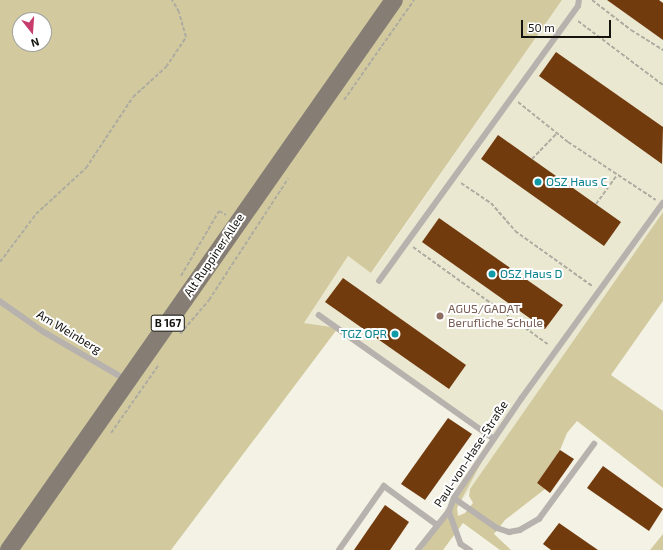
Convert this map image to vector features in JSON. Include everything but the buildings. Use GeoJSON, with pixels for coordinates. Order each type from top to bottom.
{"type":"FeatureCollection","features":[{"type":"Feature","properties":{"kind":"main road","name":"Alt Ruppiner Allee"},"geometry":{"type":"LineString","coordinates":[[9,550],[394,0]]}},
{"type":"Feature","properties":{"kind":"lane"},"geometry":{"type":"LineString","coordinates":[[379,281],[578,6],[579,0]]}},
{"type":"Feature","properties":{"kind":"lane","name":"Paul-von-Hase-Straße"},"geometry":{"type":"LineString","coordinates":[[418,550],[436,524],[449,511],[454,498],[528,390],[663,204]]}},
{"type":"Feature","properties":{"kind":"lane","name":"Am Weinberg"},"geometry":{"type":"LineString","coordinates":[[0,300],[44,332],[128,380]]}},
{"type":"Feature","properties":{"kind":"lane"},"geometry":{"type":"LineString","coordinates":[[319,315],[494,439]]}},
{"type":"Feature","properties":{"kind":"lane"},"geometry":{"type":"LineString","coordinates":[[454,498],[497,528],[509,532],[520,530],[540,519],[594,444]]}},
{"type":"Feature","properties":{"kind":"lane"},"geometry":{"type":"LineString","coordinates":[[339,550],[384,486],[436,524]]}},
{"type":"Feature","properties":{"kind":"lane"},"geometry":{"type":"LineString","coordinates":[[449,511],[461,544],[470,550]]}},
{"type":"Feature","properties":{"kind":"path"},"geometry":{"type":"LineString","coordinates":[[0,262],[36,214],[86,168],[134,97],[166,67],[186,37],[179,12],[172,0]]}},
{"type":"Feature","properties":{"kind":"path"},"geometry":{"type":"LineString","coordinates":[[342,103],[414,0]]}},
{"type":"Feature","properties":{"kind":"path"},"geometry":{"type":"LineString","coordinates":[[592,0],[631,30],[663,50]]}},
{"type":"Feature","properties":{"kind":"path"},"geometry":{"type":"LineString","coordinates":[[574,18],[663,85]]}},
{"type":"Feature","properties":{"kind":"path"},"geometry":{"type":"LineString","coordinates":[[516,100],[557,133],[616,176],[663,204]]}},
{"type":"Feature","properties":{"kind":"path"},"geometry":{"type":"LineString","coordinates":[[532,159],[557,133]]}},
{"type":"Feature","properties":{"kind":"path"},"geometry":{"type":"LineString","coordinates":[[179,336],[213,294],[292,174]]}},
{"type":"Feature","properties":{"kind":"path"},"geometry":{"type":"LineString","coordinates":[[596,204],[616,176]]}},
{"type":"Feature","properties":{"kind":"path"},"geometry":{"type":"LineString","coordinates":[[454,178],[491,203],[515,231],[599,292]]}},
{"type":"Feature","properties":{"kind":"path"},"geometry":{"type":"LineString","coordinates":[[407,243],[556,351]]}},
{"type":"Feature","properties":{"kind":"shaded area"},"geometry":{"type":"Polygon","coordinates":[[[0,0],[562,0],[371,273],[348,256],[304,323],[338,328],[171,550],[0,550],[0,0]]]}},
{"type":"Feature","properties":{"kind":"shaded area"},"geometry":{"type":"Polygon","coordinates":[[[562,0],[659,0],[663,3],[663,212],[457,508],[494,439],[338,328],[304,323],[348,256],[372,273],[562,0]]]}},
{"type":"Feature","properties":{"kind":"shaded area"},"geometry":{"type":"Polygon","coordinates":[[[663,212],[663,301],[611,375],[663,411],[663,488],[577,421],[567,433],[560,450],[537,483],[545,489],[505,520],[494,534],[511,550],[500,550],[463,523],[443,550],[422,550],[494,439],[457,508],[458,516],[465,513],[473,503],[469,496],[470,489],[663,212]]]}},
{"type":"Feature","properties":{"kind":"shaded area"},"geometry":{"type":"Polygon","coordinates":[[[663,534],[663,550],[650,550],[663,534]]]}},
{"type":"Feature","properties":{"kind":"place","name":"OSZ Haus C"},"geometry":{"type":"Point","coordinates":[538,182]}},
{"type":"Feature","properties":{"kind":"place","name":"OSZ Haus D"},"geometry":{"type":"Point","coordinates":[492,274]}},
{"type":"Feature","properties":{"kind":"place","name":"AGUS/GADAT Berufliche Schule"},"geometry":{"type":"Point","coordinates":[440,316]}},
{"type":"Feature","properties":{"kind":"place","name":"TGZ OPR"},"geometry":{"type":"Point","coordinates":[395,334]}}]}
